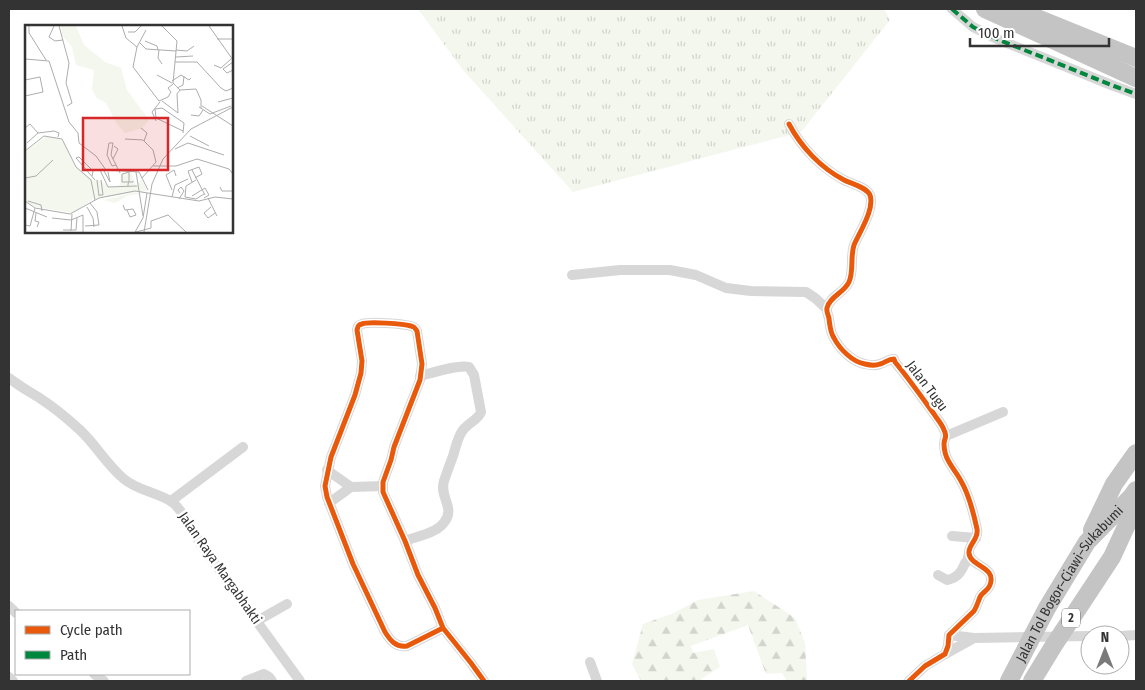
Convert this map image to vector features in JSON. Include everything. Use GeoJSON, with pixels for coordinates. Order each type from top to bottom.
{"type":"FeatureCollection","features":[{"type":"Feature","properties":{"kind":"highway"},"geometry":{"type":"LineString","coordinates":[[985,9],[1136,78]]}},
{"type":"Feature","properties":{"kind":"highway"},"geometry":{"type":"LineString","coordinates":[[1015,9],[1136,58]]}},
{"type":"Feature","properties":{"kind":"highway"},"geometry":{"type":"LineString","coordinates":[[1086,542],[1114,484],[1136,453]]}},
{"type":"Feature","properties":{"kind":"highway","name":"Jalan Tol Bogor–Ciawi–Sukabumi"},"geometry":{"type":"LineString","coordinates":[[1008,681],[1047,608],[1086,542],[1136,490]]}},
{"type":"Feature","properties":{"kind":"highway","name":"Jalan Tol Bogor–Ciawi–Sukabumi"},"geometry":{"type":"LineString","coordinates":[[1032,681],[1112,557],[1136,505]]}},
{"type":"Feature","properties":{"kind":"highway"},"geometry":{"type":"LineString","coordinates":[[1112,557],[1136,528]]}},
{"type":"Feature","properties":{"kind":"street"},"geometry":{"type":"LineString","coordinates":[[952,9],[973,27],[997,39],[1136,94]]}},
{"type":"Feature","properties":{"kind":"street"},"geometry":{"type":"LineString","coordinates":[[572,275],[620,270],[670,270],[696,275],[726,288],[751,291],[806,292],[827,309],[832,298],[847,286],[851,278],[853,247],[868,215],[871,200],[868,192],[829,170],[805,148],[795,136],[789,124]]}},
{"type":"Feature","properties":{"kind":"street","name":"Jalan Tugu"},"geometry":{"type":"LineString","coordinates":[[827,309],[834,338],[844,351],[856,361],[866,365],[879,364],[889,359],[894,359],[938,419],[946,436],[945,452],[965,489],[977,529],[976,538]]}},
{"type":"Feature","properties":{"kind":"street"},"geometry":{"type":"LineString","coordinates":[[443,628],[407,646],[398,646],[390,639],[353,564],[326,493],[327,470],[331,456],[355,395],[361,373],[362,361],[358,327],[363,323],[406,325],[414,327],[418,332],[422,364],[418,387],[394,447],[383,492],[443,628],[484,681]]}},
{"type":"Feature","properties":{"kind":"street"},"geometry":{"type":"LineString","coordinates":[[405,541],[433,531],[445,522],[449,513],[443,489],[448,470],[462,431],[481,412],[474,376],[471,369],[467,366],[457,366],[420,376]]}},
{"type":"Feature","properties":{"kind":"street","name":"Jalan Raya Margabhakti"},"geometry":{"type":"LineString","coordinates":[[9,378],[61,413],[92,441],[116,472],[129,484],[171,501],[300,681]]}},
{"type":"Feature","properties":{"kind":"street"},"geometry":{"type":"LineString","coordinates":[[946,436],[1003,412]]}},
{"type":"Feature","properties":{"kind":"street"},"geometry":{"type":"LineString","coordinates":[[171,501],[243,447]]}},
{"type":"Feature","properties":{"kind":"street"},"geometry":{"type":"LineString","coordinates":[[327,470],[351,487]]}},
{"type":"Feature","properties":{"kind":"street"},"geometry":{"type":"LineString","coordinates":[[329,503],[351,487],[383,486]]}},
{"type":"Feature","properties":{"kind":"street"},"geometry":{"type":"LineString","coordinates":[[938,575],[948,580],[958,576],[967,562],[970,548],[976,538],[952,536]]}},
{"type":"Feature","properties":{"kind":"street"},"geometry":{"type":"LineString","coordinates":[[944,654],[948,646],[949,635],[974,611],[981,596],[990,584],[988,571],[972,560],[969,553]]}},
{"type":"Feature","properties":{"kind":"street"},"geometry":{"type":"LineString","coordinates":[[257,621],[288,604]]}},
{"type":"Feature","properties":{"kind":"street"},"geometry":{"type":"LineString","coordinates":[[949,635],[974,638],[1080,636]]}},
{"type":"Feature","properties":{"kind":"street"},"geometry":{"type":"LineString","coordinates":[[910,681],[925,666],[974,638]]}},
{"type":"Feature","properties":{"kind":"street"},"geometry":{"type":"LineString","coordinates":[[590,662],[597,681]]}},
{"type":"Feature","properties":{"kind":"street"},"geometry":{"type":"LineString","coordinates":[[246,681],[264,674],[272,681]]}},
{"type":"Feature","properties":{"kind":"street"},"geometry":{"type":"LineString","coordinates":[[9,677],[14,681]]}},
{"type":"Feature","properties":{"kind":"green space"},"geometry":{"type":"Polygon","coordinates":[[[418,9],[884,9],[890,20],[801,132],[573,192],[463,70],[418,9]]]}},
{"type":"Feature","properties":{"kind":"green space"},"geometry":{"type":"Polygon","coordinates":[[[754,591],[795,618],[805,643],[807,681],[787,681],[782,673],[766,674],[748,625],[691,646],[693,653],[714,649],[720,667],[701,679],[703,681],[641,681],[632,664],[643,624],[674,613],[698,600],[754,591]]]}},
{"type":"Feature","properties":{"kind":"marked path"},"geometry":{"type":"LineString","coordinates":[[952,9],[973,27],[997,39],[1136,94]]}},
{"type":"Feature","properties":{"kind":"cycle path"},"geometry":{"type":"LineString","coordinates":[[789,124],[806,149],[820,163],[844,180],[865,190],[870,195],[871,201],[868,214],[854,245],[849,282],[831,300],[827,308],[833,336],[846,354],[860,363],[876,365],[894,359],[941,424],[946,434],[944,444],[946,456],[966,492],[977,529],[976,536],[969,550],[970,558],[990,574],[990,585],[981,595],[974,611],[949,635],[945,654],[925,666],[909,681]]}},
{"type":"Feature","properties":{"kind":"cycle path"},"geometry":{"type":"LineString","coordinates":[[443,628],[407,646],[397,645],[391,640],[385,632],[353,564],[327,497],[325,486],[331,457],[355,395],[361,373],[362,361],[357,330],[358,326],[362,324],[401,324],[414,327],[417,331],[422,364],[420,380],[394,447],[383,482],[383,492],[443,628],[484,681]]}}]}
